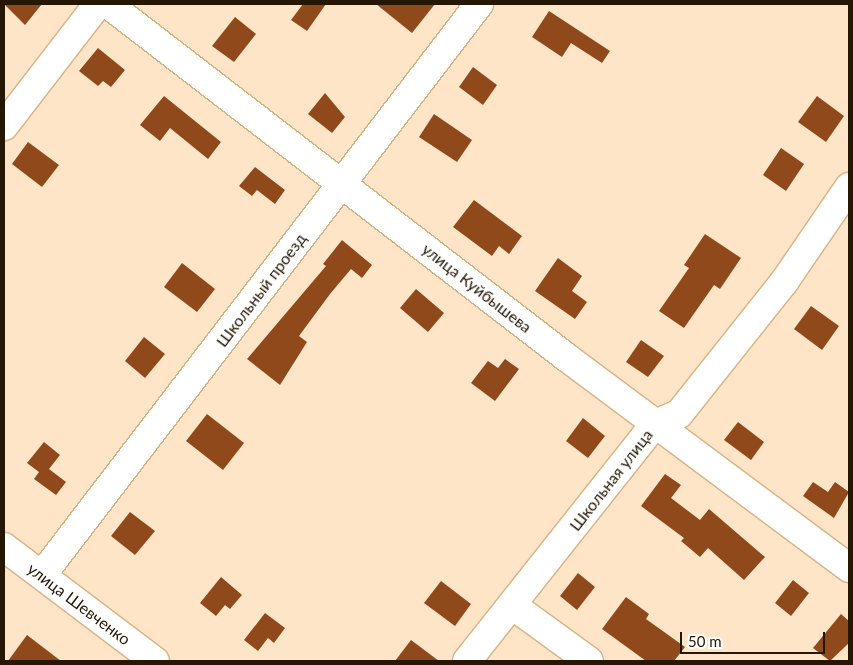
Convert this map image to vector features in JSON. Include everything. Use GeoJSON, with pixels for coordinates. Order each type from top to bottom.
{"type":"FeatureCollection","features":[{"type":"Feature","properties":{"kind":"street"},"geometry":{"type":"LineString","coordinates":[[4,126],[98,4]]}},
{"type":"Feature","properties":{"kind":"street","name":"улица Куйбышева"},"geometry":{"type":"LineString","coordinates":[[108,4],[655,424],[849,568]]}},
{"type":"Feature","properties":{"kind":"street","name":"Школьный проезд"},"geometry":{"type":"LineString","coordinates":[[42,575],[479,4]]}},
{"type":"Feature","properties":{"kind":"street","name":"Школьная улица"},"geometry":{"type":"LineString","coordinates":[[467,661],[655,424],[678,414],[784,282],[849,188]]}},
{"type":"Feature","properties":{"kind":"street","name":"улица Шевченко"},"geometry":{"type":"LineString","coordinates":[[4,547],[154,661]]}},
{"type":"Feature","properties":{"kind":"street"},"geometry":{"type":"LineString","coordinates":[[512,605],[589,661]]}},
{"type":"Feature","properties":{"kind":"building"},"geometry":{"type":"Polygon","coordinates":[[[4,4],[42,4],[25,25],[4,4]]]}},
{"type":"Feature","properties":{"kind":"building"},"geometry":{"type":"Polygon","coordinates":[[[303,4],[326,4],[307,31],[291,20],[303,4]]]}},
{"type":"Feature","properties":{"kind":"building"},"geometry":{"type":"Polygon","coordinates":[[[376,4],[435,4],[412,33],[376,4]]]}},
{"type":"Feature","properties":{"kind":"building"},"geometry":{"type":"Polygon","coordinates":[[[549,11],[610,51],[602,63],[571,43],[562,57],[532,37],[549,11]]]}},
{"type":"Feature","properties":{"kind":"building"},"geometry":{"type":"Polygon","coordinates":[[[235,17],[256,34],[234,62],[212,46],[235,17]]]}},
{"type":"Feature","properties":{"kind":"building"},"geometry":{"type":"Polygon","coordinates":[[[98,48],[125,70],[111,87],[103,81],[98,86],[79,71],[98,48]]]}},
{"type":"Feature","properties":{"kind":"building"},"geometry":{"type":"Polygon","coordinates":[[[473,67],[497,85],[483,105],[459,87],[473,67]]]}},
{"type":"Feature","properties":{"kind":"building"},"geometry":{"type":"Polygon","coordinates":[[[325,93],[345,117],[332,133],[308,114],[325,93]]]}},
{"type":"Feature","properties":{"kind":"building"},"geometry":{"type":"Polygon","coordinates":[[[164,96],[221,142],[208,159],[170,128],[160,141],[140,125],[164,96]]]}},
{"type":"Feature","properties":{"kind":"building"},"geometry":{"type":"Polygon","coordinates":[[[817,96],[844,116],[826,142],[798,122],[817,96]]]}},
{"type":"Feature","properties":{"kind":"building"},"geometry":{"type":"Polygon","coordinates":[[[434,114],[472,140],[457,162],[419,137],[434,114]]]}},
{"type":"Feature","properties":{"kind":"building"},"geometry":{"type":"Polygon","coordinates":[[[28,142],[59,165],[42,187],[12,164],[28,142]]]}},
{"type":"Feature","properties":{"kind":"building"},"geometry":{"type":"Polygon","coordinates":[[[781,148],[804,164],[786,191],[763,175],[781,148]]]}},
{"type":"Feature","properties":{"kind":"building"},"geometry":{"type":"Polygon","coordinates":[[[255,167],[285,190],[275,204],[257,190],[252,196],[239,186],[255,167]]]}},
{"type":"Feature","properties":{"kind":"building"},"geometry":{"type":"Polygon","coordinates":[[[474,200],[522,236],[509,254],[499,246],[492,256],[453,227],[474,200]]]}},
{"type":"Feature","properties":{"kind":"building"},"geometry":{"type":"Polygon","coordinates":[[[705,234],[741,258],[720,289],[714,285],[684,328],[659,311],[689,268],[684,265],[705,234]]]}},
{"type":"Feature","properties":{"kind":"building"},"geometry":{"type":"Polygon","coordinates":[[[342,240],[372,265],[362,278],[351,269],[330,294],[299,336],[307,342],[280,385],[247,359],[326,266],[323,264],[342,240]]]}},
{"type":"Feature","properties":{"kind":"building"},"geometry":{"type":"Polygon","coordinates":[[[558,258],[582,276],[572,291],[587,302],[575,319],[535,291],[558,258]]]}},
{"type":"Feature","properties":{"kind":"building"},"geometry":{"type":"Polygon","coordinates":[[[182,263],[215,289],[197,312],[164,287],[182,263]]]}},
{"type":"Feature","properties":{"kind":"building"},"geometry":{"type":"Polygon","coordinates":[[[416,289],[444,313],[428,332],[400,308],[416,289]]]}},
{"type":"Feature","properties":{"kind":"building"},"geometry":{"type":"Polygon","coordinates":[[[811,306],[839,326],[822,350],[794,329],[811,306]]]}},
{"type":"Feature","properties":{"kind":"building"},"geometry":{"type":"Polygon","coordinates":[[[144,337],[165,354],[145,378],[125,361],[144,337]]]}},
{"type":"Feature","properties":{"kind":"building"},"geometry":{"type":"Polygon","coordinates":[[[641,340],[664,356],[648,377],[626,362],[641,340]]]}},
{"type":"Feature","properties":{"kind":"building"},"geometry":{"type":"Polygon","coordinates":[[[505,359],[519,369],[495,401],[471,383],[488,361],[498,368],[505,359]]]}},
{"type":"Feature","properties":{"kind":"building"},"geometry":{"type":"Polygon","coordinates":[[[207,414],[244,443],[223,470],[186,441],[207,414]]]}},
{"type":"Feature","properties":{"kind":"building"},"geometry":{"type":"Polygon","coordinates":[[[583,418],[605,436],[588,458],[566,441],[583,418]]]}},
{"type":"Feature","properties":{"kind":"building"},"geometry":{"type":"Polygon","coordinates":[[[738,422],[764,442],[751,460],[724,440],[738,422]]]}},
{"type":"Feature","properties":{"kind":"building"},"geometry":{"type":"Polygon","coordinates":[[[44,442],[60,455],[49,469],[66,482],[56,495],[34,479],[39,472],[27,463],[44,442]]]}},
{"type":"Feature","properties":{"kind":"building"},"geometry":{"type":"Polygon","coordinates":[[[665,474],[681,485],[671,498],[700,520],[709,509],[765,557],[744,580],[708,548],[700,557],[681,541],[684,538],[641,506],[665,474]]]}},
{"type":"Feature","properties":{"kind":"building"},"geometry":{"type":"Polygon","coordinates":[[[813,482],[828,492],[835,482],[849,492],[834,518],[803,496],[813,482]]]}},
{"type":"Feature","properties":{"kind":"building"},"geometry":{"type":"Polygon","coordinates":[[[130,512],[155,531],[135,555],[111,536],[130,512]]]}},
{"type":"Feature","properties":{"kind":"building"},"geometry":{"type":"Polygon","coordinates":[[[578,573],[595,587],[577,610],[560,596],[578,573]]]}},
{"type":"Feature","properties":{"kind":"building"},"geometry":{"type":"Polygon","coordinates":[[[221,577],[242,595],[230,609],[225,605],[216,616],[200,603],[221,577]]]}},
{"type":"Feature","properties":{"kind":"building"},"geometry":{"type":"Polygon","coordinates":[[[793,580],[809,593],[791,616],[775,603],[793,580]]]}},
{"type":"Feature","properties":{"kind":"building"},"geometry":{"type":"Polygon","coordinates":[[[441,581],[471,604],[455,626],[424,603],[441,581]]]}},
{"type":"Feature","properties":{"kind":"building"},"geometry":{"type":"Polygon","coordinates":[[[626,597],[649,614],[646,619],[685,647],[674,661],[646,661],[602,629],[626,597]]]}},
{"type":"Feature","properties":{"kind":"building"},"geometry":{"type":"Polygon","coordinates":[[[265,613],[285,628],[274,643],[268,638],[258,651],[244,640],[265,613]]]}},
{"type":"Feature","properties":{"kind":"building"},"geometry":{"type":"Polygon","coordinates":[[[841,614],[849,621],[849,643],[830,661],[813,648],[841,614]]]}},
{"type":"Feature","properties":{"kind":"building"},"geometry":{"type":"Polygon","coordinates":[[[27,635],[61,661],[8,661],[27,635]]]}},
{"type":"Feature","properties":{"kind":"building"},"geometry":{"type":"Polygon","coordinates":[[[411,640],[439,661],[395,661],[411,640]]]}}]}
